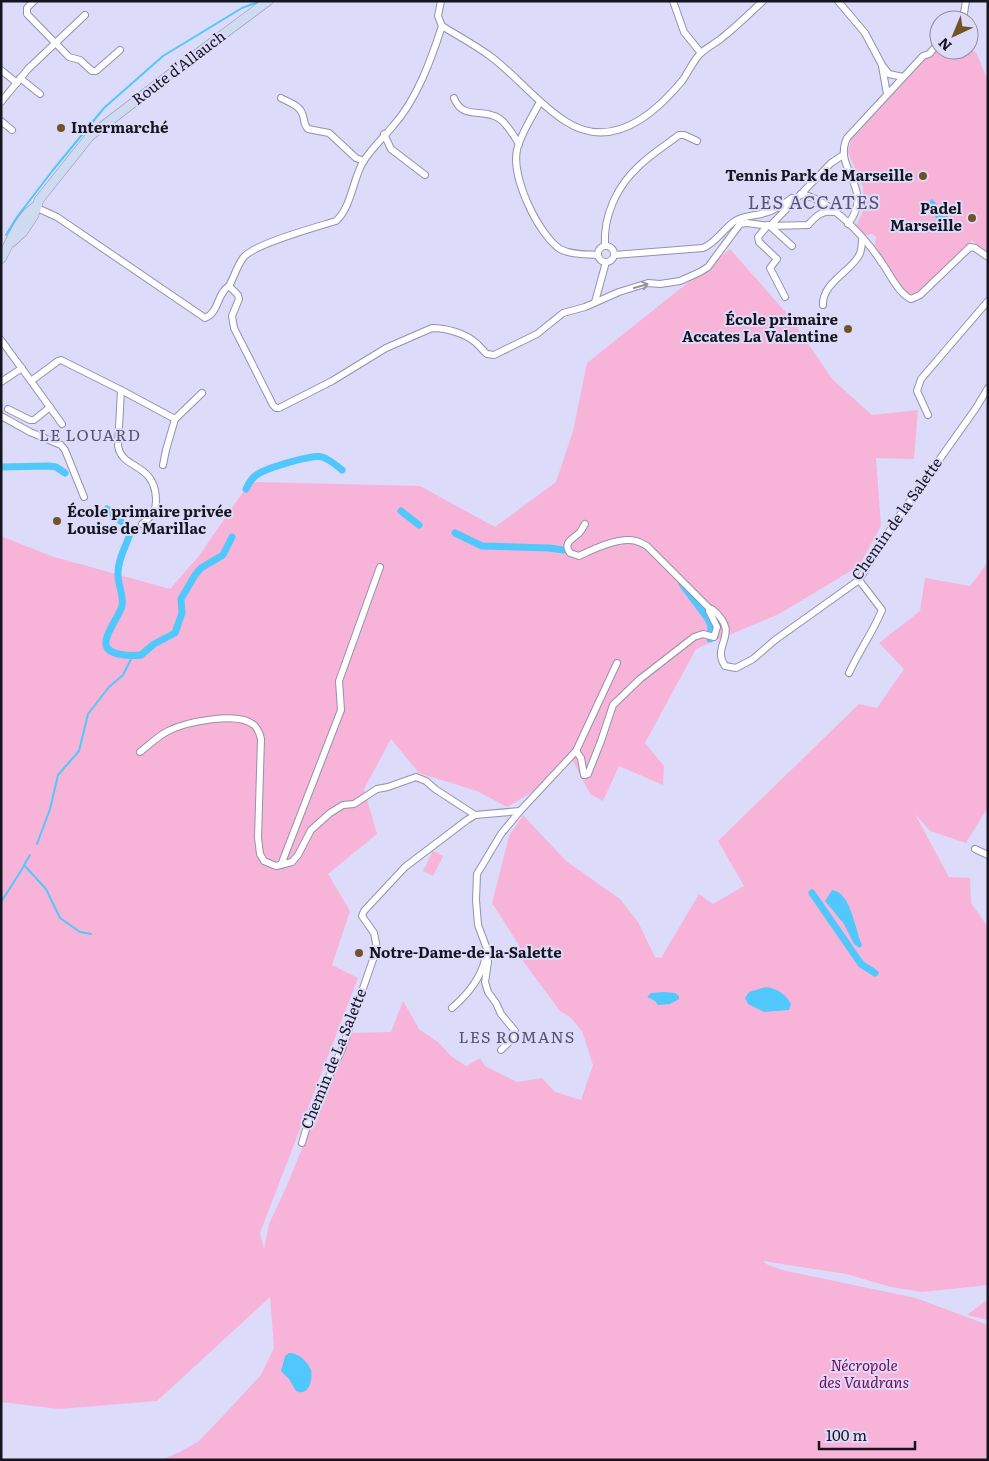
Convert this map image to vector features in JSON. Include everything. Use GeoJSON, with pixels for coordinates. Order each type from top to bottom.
{"type":"FeatureCollection","features":[{"type":"Feature","properties":{"kind":"main road","name":"Route d'Allauch"},"geometry":{"type":"LineString","coordinates":[[1,259],[7,242],[19,237],[34,215],[35,207],[46,191],[90,136],[268,1]]}},
{"type":"Feature","properties":{"kind":"street"},"geometry":{"type":"LineString","coordinates":[[34,1],[27,8],[27,14],[70,57],[80,60],[92,70],[96,71],[120,50]]}},
{"type":"Feature","properties":{"kind":"street"},"geometry":{"type":"LineString","coordinates":[[441,1],[438,16],[442,26],[490,56],[540,102],[566,122],[593,132],[614,132],[626,128],[646,116],[683,80],[701,53],[723,37],[763,1]]}},
{"type":"Feature","properties":{"kind":"street"},"geometry":{"type":"LineString","coordinates":[[673,1],[684,32],[701,53]]}},
{"type":"Feature","properties":{"kind":"street"},"geometry":{"type":"LineString","coordinates":[[838,1],[865,33],[889,74],[903,77]]}},
{"type":"Feature","properties":{"kind":"street"},"geometry":{"type":"LineString","coordinates":[[1,102],[28,69],[85,15]]}},
{"type":"Feature","properties":{"kind":"street"},"geometry":{"type":"LineString","coordinates":[[35,207],[57,217],[205,318],[208,317],[213,312],[225,288],[229,286],[243,258],[248,254],[264,245],[340,217],[364,161],[384,134],[393,127],[416,91],[434,51],[442,26]]}},
{"type":"Feature","properties":{"kind":"street"},"geometry":{"type":"LineString","coordinates":[[848,224],[856,210],[858,197],[855,183],[843,154],[844,144],[847,138],[887,94],[929,52]]}},
{"type":"Feature","properties":{"kind":"street"},"geometry":{"type":"LineString","coordinates":[[882,65],[887,94]]}},
{"type":"Feature","properties":{"kind":"street"},"geometry":{"type":"LineString","coordinates":[[1,70],[40,94]]}},
{"type":"Feature","properties":{"kind":"street"},"geometry":{"type":"LineString","coordinates":[[281,98],[302,111],[304,125],[308,129],[330,133],[356,158],[364,161]]}},
{"type":"Feature","properties":{"kind":"street"},"geometry":{"type":"LineString","coordinates":[[454,98],[457,105],[465,111],[490,114],[500,119],[519,144]]}},
{"type":"Feature","properties":{"kind":"street"},"geometry":{"type":"LineString","coordinates":[[540,102],[516,151],[519,182],[526,202],[546,235],[560,248],[576,254],[598,254]]}},
{"type":"Feature","properties":{"kind":"street"},"geometry":{"type":"LineString","coordinates":[[1,121],[12,130]]}},
{"type":"Feature","properties":{"kind":"street"},"geometry":{"type":"LineString","coordinates":[[384,134],[391,149],[425,175]]}},
{"type":"Feature","properties":{"kind":"street"},"geometry":{"type":"LineString","coordinates":[[605,246],[604,236],[611,206],[618,192],[632,173],[679,135],[697,141]]}},
{"type":"Feature","properties":{"kind":"street"},"geometry":{"type":"LineString","coordinates":[[785,297],[770,268],[777,259],[759,242],[758,237],[831,163],[843,154]]}},
{"type":"Feature","properties":{"kind":"street"},"geometry":{"type":"LineString","coordinates":[[807,187],[817,200]]}},
{"type":"Feature","properties":{"kind":"street"},"geometry":{"type":"LineString","coordinates":[[614,256],[613,249],[605,246],[600,248],[598,254],[600,259],[606,262],[613,259],[614,256],[693,249],[710,245],[736,221],[782,206],[794,196],[799,195],[817,200],[835,212],[848,224],[871,246],[903,294],[911,299],[920,295],[970,247],[975,248],[988,257]]}},
{"type":"Feature","properties":{"kind":"street"},"geometry":{"type":"LineString","coordinates":[[229,286],[238,295],[239,299],[232,316],[234,328],[276,408],[279,408],[332,381],[386,348],[432,328],[462,334],[471,339],[487,354],[494,355],[537,334],[559,315],[648,284],[660,284],[689,277],[708,267],[740,224],[769,226],[808,225],[821,213],[835,212]]}},
{"type":"Feature","properties":{"kind":"street"},"geometry":{"type":"LineString","coordinates":[[769,226],[792,246]]}},
{"type":"Feature","properties":{"kind":"street"},"geometry":{"type":"LineString","coordinates":[[823,305],[823,299],[828,288],[859,256],[862,238]]}},
{"type":"Feature","properties":{"kind":"street"},"geometry":{"type":"LineString","coordinates":[[710,245],[720,252]]}},
{"type":"Feature","properties":{"kind":"street"},"geometry":{"type":"LineString","coordinates":[[595,302],[606,262]]}},
{"type":"Feature","properties":{"kind":"street"},"geometry":{"type":"LineString","coordinates":[[928,415],[917,391],[921,379],[988,301]]}},
{"type":"Feature","properties":{"kind":"street"},"geometry":{"type":"LineString","coordinates":[[1,340],[62,424]]}},
{"type":"Feature","properties":{"kind":"street"},"geometry":{"type":"LineString","coordinates":[[31,381],[62,360],[175,419]]}},
{"type":"Feature","properties":{"kind":"street"},"geometry":{"type":"LineString","coordinates":[[1,382],[22,368]]}},
{"type":"Feature","properties":{"kind":"street","name":"Chemin de la Salette"},"geometry":{"type":"LineString","coordinates":[[710,609],[722,618],[726,627],[726,639],[720,651],[720,659],[725,666],[736,668],[753,659],[775,640],[859,580],[895,522],[976,408],[988,388]]}},
{"type":"Feature","properties":{"kind":"street"},"geometry":{"type":"LineString","coordinates":[[121,390],[119,452],[146,472],[155,487],[157,504],[150,518],[142,524]]}},
{"type":"Feature","properties":{"kind":"street"},"geometry":{"type":"LineString","coordinates":[[164,465],[166,450],[175,419],[202,393]]}},
{"type":"Feature","properties":{"kind":"street"},"geometry":{"type":"LineString","coordinates":[[8,409],[30,420],[34,420],[50,408]]}},
{"type":"Feature","properties":{"kind":"street"},"geometry":{"type":"LineString","coordinates":[[1,416],[30,432],[61,445],[65,450],[84,497]]}},
{"type":"Feature","properties":{"kind":"street"},"geometry":{"type":"LineString","coordinates":[[576,751],[581,758],[584,776],[588,774],[613,705],[640,679],[694,637],[703,634],[714,638],[717,628],[709,611],[710,609],[647,546],[637,541],[624,541],[597,547],[579,556],[570,554],[567,549],[567,543],[579,534],[585,524]]}},
{"type":"Feature","properties":{"kind":"street"},"geometry":{"type":"LineString","coordinates":[[281,865],[341,710],[338,681],[380,567]]}},
{"type":"Feature","properties":{"kind":"street"},"geometry":{"type":"LineString","coordinates":[[850,673],[859,651],[877,622],[882,610],[859,580]]}},
{"type":"Feature","properties":{"kind":"street"},"geometry":{"type":"LineString","coordinates":[[501,1050],[513,1038],[516,1031],[501,1014],[488,992],[485,982],[488,962],[487,949],[478,926],[476,914],[478,874],[501,834],[576,751],[617,663]]}},
{"type":"Feature","properties":{"kind":"street"},"geometry":{"type":"LineString","coordinates":[[140,752],[167,731],[183,725],[220,718],[244,720],[253,724],[259,731],[261,739],[258,838],[260,854],[264,861],[276,866],[292,862],[298,855],[311,830],[330,813],[343,805],[354,804],[377,789],[416,777],[426,781],[435,790],[475,815]]}},
{"type":"Feature","properties":{"kind":"street","name":"Chemin de La Salette"},"geometry":{"type":"LineString","coordinates":[[302,1144],[309,1119],[342,1049],[377,948],[374,933],[362,916],[364,911],[405,868],[439,840],[475,815],[520,811]]}},
{"type":"Feature","properties":{"kind":"street"},"geometry":{"type":"LineString","coordinates":[[975,849],[988,855]]}},
{"type":"Feature","properties":{"kind":"street"},"geometry":{"type":"LineString","coordinates":[[452,1008],[478,980],[487,949]]}},
{"type":"Feature","properties":{"kind":"green space","name":"Tennis Park de Marseille"},"geometry":{"type":"Polygon","coordinates":[[[929,55],[929,60],[979,59],[988,81],[988,253],[972,241],[918,291],[912,294],[902,288],[892,276],[875,245],[876,237],[872,234],[865,235],[859,231],[856,225],[862,214],[864,202],[863,187],[848,152],[851,139],[929,55]]]}},
{"type":"Feature","properties":{"kind":"green space","name":"Nécropole des Vaudrans"},"geometry":{"type":"Polygon","coordinates":[[[730,249],[789,316],[833,380],[872,415],[918,410],[914,459],[876,458],[881,526],[859,566],[779,614],[696,649],[645,743],[664,766],[663,785],[619,766],[603,801],[590,794],[573,761],[542,786],[507,807],[477,791],[419,773],[391,739],[364,789],[377,834],[328,874],[350,911],[332,965],[358,978],[260,1233],[264,1249],[269,1224],[285,1190],[349,1033],[391,1032],[403,1001],[419,1029],[466,1066],[480,1058],[485,1066],[517,1082],[542,1078],[555,1092],[581,1100],[593,1065],[582,1031],[570,1017],[560,1011],[523,961],[519,945],[492,903],[509,836],[523,815],[566,861],[620,899],[638,922],[655,957],[661,958],[699,894],[713,904],[744,886],[718,841],[859,704],[877,708],[904,669],[879,643],[920,611],[925,578],[970,586],[987,563],[988,807],[966,843],[930,831],[915,814],[949,877],[970,878],[971,903],[988,927],[988,1285],[922,1292],[891,1287],[846,1274],[763,1261],[782,1270],[916,1298],[988,1325],[988,1460],[161,1460],[199,1441],[261,1375],[274,1348],[270,1297],[157,1401],[59,1409],[1,1402],[1,536],[51,556],[170,589],[198,557],[250,482],[420,486],[495,527],[556,482],[573,431],[587,363],[730,249]]]}},
{"type":"Feature","properties":{"kind":"green space"},"geometry":{"type":"Polygon","coordinates":[[[433,851],[443,856],[433,876],[423,871],[433,851]]]}},
{"type":"Feature","properties":{"kind":"green space"},"geometry":{"type":"Polygon","coordinates":[[[988,1299],[988,1320],[967,1315],[988,1299]]]}},
{"type":"Feature","properties":{"kind":"water"},"geometry":{"type":"Polygon","coordinates":[[[932,199],[948,217],[941,223],[925,206],[932,199]]]}},
{"type":"Feature","properties":{"kind":"water"},"geometry":{"type":"Polygon","coordinates":[[[832,890],[844,897],[848,904],[862,945],[860,948],[854,944],[844,924],[825,901],[832,890]]]}},
{"type":"Feature","properties":{"kind":"water"},"geometry":{"type":"Polygon","coordinates":[[[766,987],[784,994],[791,1004],[789,1010],[764,1012],[748,1004],[745,998],[749,992],[766,987]]]}},
{"type":"Feature","properties":{"kind":"water"},"geometry":{"type":"Polygon","coordinates":[[[651,993],[675,993],[679,996],[679,999],[670,1004],[658,1005],[647,997],[651,993]]]}},
{"type":"Feature","properties":{"kind":"water"},"geometry":{"type":"Polygon","coordinates":[[[289,1353],[296,1354],[302,1358],[311,1370],[311,1383],[304,1392],[296,1391],[289,1379],[281,1371],[285,1356],[289,1353]]]}},
{"type":"Feature","properties":{"kind":"waterway"},"geometry":{"type":"LineString","coordinates":[[6,235],[17,217],[53,170],[104,108],[163,56],[242,8],[261,1]]}},
{"type":"Feature","properties":{"kind":"waterway"},"geometry":{"type":"LineString","coordinates":[[246,489],[252,478],[263,471],[309,458],[325,458],[342,470]]}},
{"type":"Feature","properties":{"kind":"waterway"},"geometry":{"type":"LineString","coordinates":[[1,467],[49,466],[56,467],[65,473]]}},
{"type":"Feature","properties":{"kind":"waterway"},"geometry":{"type":"LineString","coordinates":[[107,509],[125,525],[130,534],[120,559],[118,570],[122,606],[106,641],[108,649],[116,653],[141,655],[154,644],[175,633],[182,613],[181,599],[195,575],[201,568],[223,555],[232,537]]}},
{"type":"Feature","properties":{"kind":"waterway"},"geometry":{"type":"LineString","coordinates":[[401,511],[419,525]]}},
{"type":"Feature","properties":{"kind":"waterway"},"geometry":{"type":"LineString","coordinates":[[455,533],[482,546],[563,550]]}},
{"type":"Feature","properties":{"kind":"waterway"},"geometry":{"type":"LineString","coordinates":[[682,584],[708,619],[711,626],[710,639]]}},
{"type":"Feature","properties":{"kind":"waterway"},"geometry":{"type":"LineString","coordinates":[[37,844],[50,809],[58,775],[79,751],[88,714],[109,687],[123,675],[133,655]]}},
{"type":"Feature","properties":{"kind":"waterway"},"geometry":{"type":"LineString","coordinates":[[30,855],[24,865],[46,889],[60,918],[80,932],[91,934]]}},
{"type":"Feature","properties":{"kind":"waterway"},"geometry":{"type":"LineString","coordinates":[[1,902],[24,866]]}},
{"type":"Feature","properties":{"kind":"waterway"},"geometry":{"type":"LineString","coordinates":[[812,893],[861,964],[875,973]]}},
{"type":"Feature","properties":{"kind":"place","name":"Intermarché"},"geometry":{"type":"Point","coordinates":[61,128]}},
{"type":"Feature","properties":{"kind":"place","name":"Tennis Park de Marseille"},"geometry":{"type":"Point","coordinates":[923,176]}},
{"type":"Feature","properties":{"kind":"place","name":"Padel Marseille"},"geometry":{"type":"Point","coordinates":[972,218]}},
{"type":"Feature","properties":{"kind":"place","name":"École primaire Accates La Valentine"},"geometry":{"type":"Point","coordinates":[848,329]}},
{"type":"Feature","properties":{"kind":"place","name":"École primaire privée Louise de Marillac"},"geometry":{"type":"Point","coordinates":[57,521]}},
{"type":"Feature","properties":{"kind":"place","name":"Notre-Dame-de-la-Salette"},"geometry":{"type":"Point","coordinates":[359,953]}},
{"type":"Feature","properties":{"kind":"district","name":"LES ACCATES"},"geometry":{"type":"Point","coordinates":[814,203]}},
{"type":"Feature","properties":{"kind":"district","name":"LE LOUARD"},"geometry":{"type":"Point","coordinates":[90,435]}},
{"type":"Feature","properties":{"kind":"district","name":"LES ROMANS"},"geometry":{"type":"Point","coordinates":[517,1037]}}]}
